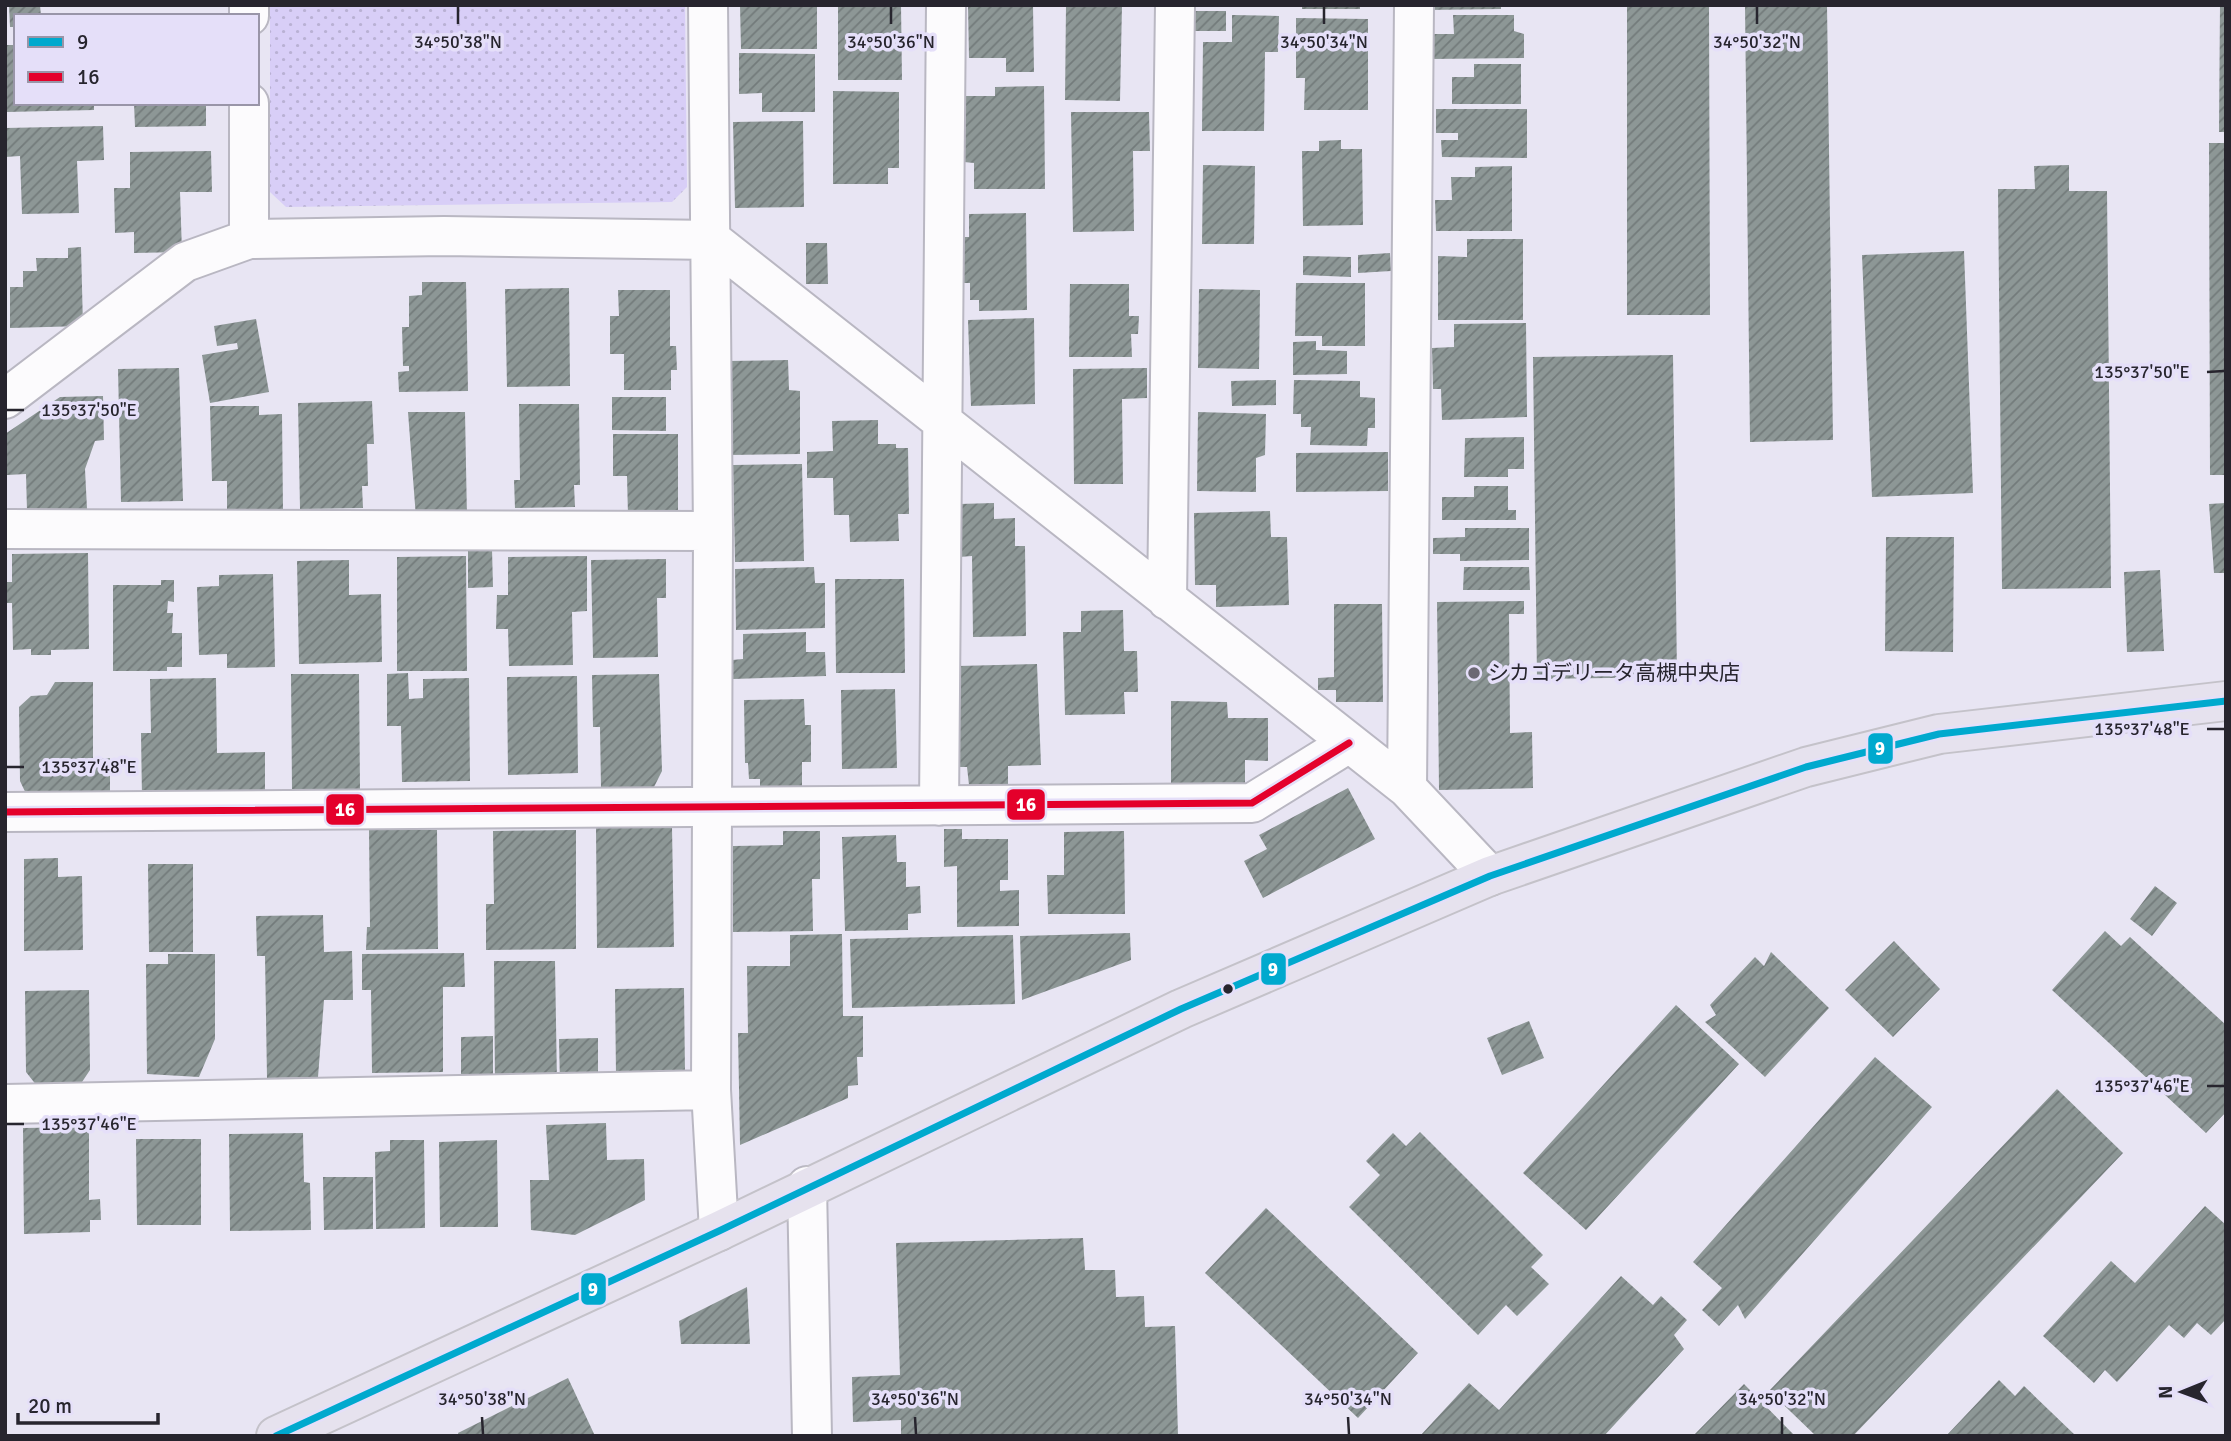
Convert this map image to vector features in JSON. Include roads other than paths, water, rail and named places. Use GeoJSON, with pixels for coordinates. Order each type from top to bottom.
{"type":"FeatureCollection","features":[{"type":"Feature","properties":{"kind":"highway"},"geometry":{"type":"LineString","coordinates":[[276,1436],[719,1231],[807,1186],[1181,1009],[1490,876],[1806,767],[1939,734],[2226,701]]}},
{"type":"Feature","properties":{"kind":"street"},"geometry":{"type":"LineString","coordinates":[[708,5],[713,531],[711,1090],[719,1231]]}},
{"type":"Feature","properties":{"kind":"street"},"geometry":{"type":"LineString","coordinates":[[939,806],[946,5]]}},
{"type":"Feature","properties":{"kind":"street"},"geometry":{"type":"LineString","coordinates":[[1167,600],[1175,5]]}},
{"type":"Feature","properties":{"kind":"street"},"geometry":{"type":"LineString","coordinates":[[1407,788],[1414,5]]}},
{"type":"Feature","properties":{"kind":"street"},"geometry":{"type":"LineString","coordinates":[[249,105],[249,239]]}},
{"type":"Feature","properties":{"kind":"street"},"geometry":{"type":"LineString","coordinates":[[5,398],[185,261],[249,239],[444,236],[712,240],[1407,788],[1490,876]]}},
{"type":"Feature","properties":{"kind":"street"},"geometry":{"type":"LineString","coordinates":[[5,529],[713,531]]}},
{"type":"Feature","properties":{"kind":"street"},"geometry":{"type":"LineString","coordinates":[[5,812],[713,809],[1252,803],[1349,743]]}},
{"type":"Feature","properties":{"kind":"street"},"geometry":{"type":"LineString","coordinates":[[5,1104],[711,1090]]}},
{"type":"Feature","properties":{"kind":"street"},"geometry":{"type":"LineString","coordinates":[[807,1186],[811,1436]]}},
{"type":"Feature","properties":{"kind":"place","name":"シカゴデリータ高槻中央店"},"geometry":{"type":"Point","coordinates":[1474,673]}}]}
